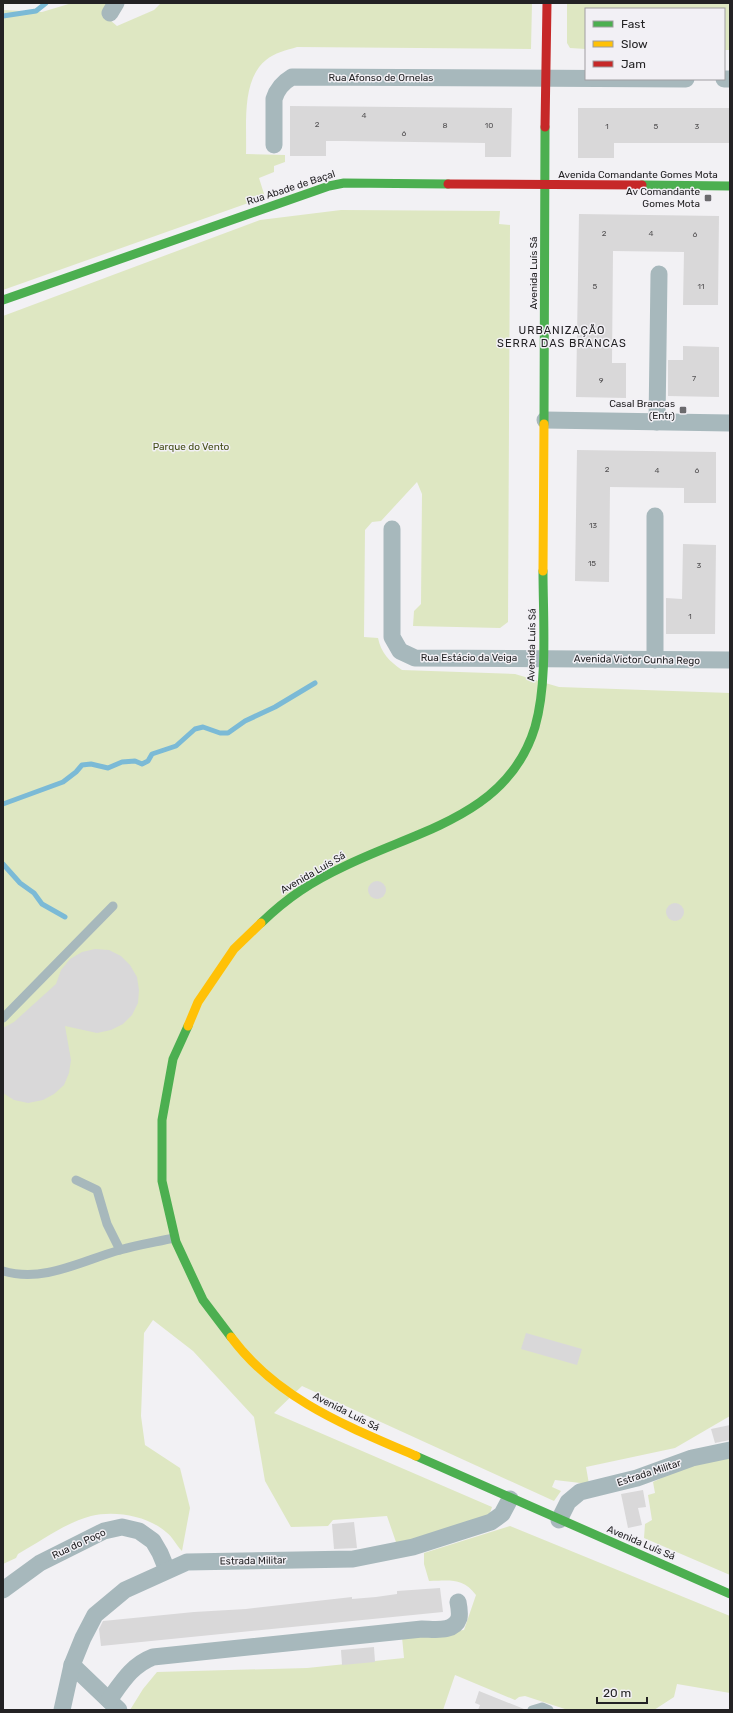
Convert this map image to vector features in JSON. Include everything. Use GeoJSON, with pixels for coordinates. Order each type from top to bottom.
{"type":"FeatureCollection","features":[{"type":"Feature","properties":{"kind":"street","name":"Avenida Luís Sá"},"geometry":{"type":"LineString","coordinates":[[547,3],[545,80],[543,658],[542,689],[538,720],[530,742],[519,762],[500,787],[480,804],[448,821],[357,860],[313,883],[283,902],[233,949],[214,974],[186,1024],[171,1066],[163,1102],[160,1138],[164,1198],[174,1238],[195,1287],[218,1324],[243,1354],[284,1390],[337,1422],[730,1594]]}},
{"type":"Feature","properties":{"kind":"street","name":"Rua Afonso de Ornelas"},"geometry":{"type":"LineString","coordinates":[[274,145],[274,100],[276,92],[285,81],[292,77],[585,80]]}},
{"type":"Feature","properties":{"kind":"street","name":"Rua Abade de Baçal"},"geometry":{"type":"LineString","coordinates":[[3,300],[329,186],[344,183],[545,186]]}},
{"type":"Feature","properties":{"kind":"street","name":"Avenida Comandante Gomes Mota"},"geometry":{"type":"LineString","coordinates":[[545,186],[730,186]]}},
{"type":"Feature","properties":{"kind":"street"},"geometry":{"type":"LineString","coordinates":[[657,422],[659,274]]}},
{"type":"Feature","properties":{"kind":"street"},"geometry":{"type":"LineString","coordinates":[[545,420],[730,423]]}},
{"type":"Feature","properties":{"kind":"street"},"geometry":{"type":"LineString","coordinates":[[655,516],[655,660]]}},
{"type":"Feature","properties":{"kind":"street","name":"Rua Estácio da Veiga"},"geometry":{"type":"LineString","coordinates":[[392,529],[392,637],[400,651],[415,658],[543,658]]}},
{"type":"Feature","properties":{"kind":"street","name":"Avenida Victor Cunha Rego"},"geometry":{"type":"LineString","coordinates":[[543,658],[730,660]]}},
{"type":"Feature","properties":{"kind":"street","name":"Estrada Militar"},"geometry":{"type":"LineString","coordinates":[[558,1520],[568,1502],[580,1492],[638,1478],[692,1458],[730,1450]]}},
{"type":"Feature","properties":{"kind":"street","name":"Estrada Militar"},"geometry":{"type":"LineString","coordinates":[[62,1710],[72,1665],[83,1638],[95,1615],[125,1590],[167,1570],[187,1562],[353,1559],[406,1549],[491,1522],[502,1514],[510,1499]]}},
{"type":"Feature","properties":{"kind":"street","name":"Rua do Poço"},"geometry":{"type":"LineString","coordinates":[[3,1590],[40,1563],[104,1531],[122,1527],[139,1531],[153,1541],[167,1570]]}},
{"type":"Feature","properties":{"kind":"street"},"geometry":{"type":"LineString","coordinates":[[72,1665],[114,1705],[130,1671],[137,1664],[153,1657],[422,1629],[447,1629],[455,1625],[459,1617],[458,1602]]}},
{"type":"Feature","properties":{"kind":"lane"},"geometry":{"type":"LineString","coordinates":[[3,1018],[113,906]]}},
{"type":"Feature","properties":{"kind":"lane"},"geometry":{"type":"LineString","coordinates":[[76,1180],[97,1190],[107,1224],[120,1250]]}},
{"type":"Feature","properties":{"kind":"lane"},"geometry":{"type":"LineString","coordinates":[[3,1271],[17,1275],[58,1272],[120,1250],[174,1238]]}},
{"type":"Feature","properties":{"kind":"lane"},"geometry":{"type":"LineString","coordinates":[[532,1710],[542,1707],[549,1710]]}},
{"type":"Feature","properties":{"kind":"green space"},"geometry":{"type":"Polygon","coordinates":[[[72,3],[108,3],[103,14],[117,26],[154,10],[161,3],[532,3],[531,49],[297,47],[277,54],[266,60],[252,79],[247,104],[246,154],[285,155],[285,162],[274,166],[274,172],[259,178],[265,197],[3,290],[3,10],[42,12],[72,3]]]}},
{"type":"Feature","properties":{"kind":"green space"},"geometry":{"type":"Polygon","coordinates":[[[567,3],[730,3],[730,50],[725,50],[725,8],[585,8],[585,49],[570,48],[567,43],[567,3]]]}},
{"type":"Feature","properties":{"kind":"green space","name":"Parque do Vento"},"geometry":{"type":"Polygon","coordinates":[[[341,210],[500,211],[499,224],[510,225],[508,622],[500,628],[413,626],[414,611],[421,604],[422,494],[417,482],[381,521],[372,522],[365,530],[364,637],[378,638],[381,648],[386,656],[402,670],[515,674],[559,687],[730,693],[730,1416],[675,1448],[586,1467],[589,1484],[555,1480],[552,1487],[561,1491],[554,1501],[302,1386],[274,1413],[492,1507],[489,1516],[397,1545],[387,1516],[333,1520],[328,1526],[291,1527],[265,1481],[254,1417],[193,1351],[153,1320],[144,1333],[141,1416],[145,1445],[180,1468],[190,1508],[182,1551],[173,1539],[159,1526],[141,1518],[121,1514],[100,1514],[72,1523],[18,1554],[16,1558],[3,1564],[3,316],[260,220],[341,210]]]}},
{"type":"Feature","properties":{"kind":"green space"},"geometry":{"type":"Polygon","coordinates":[[[730,1455],[730,1575],[644,1538],[645,1524],[652,1520],[648,1495],[655,1493],[653,1482],[691,1464],[730,1455]]]}},
{"type":"Feature","properties":{"kind":"green space"},"geometry":{"type":"Polygon","coordinates":[[[510,1526],[730,1616],[730,1693],[677,1684],[674,1697],[654,1710],[568,1710],[525,1696],[519,1697],[515,1700],[455,1675],[443,1710],[130,1710],[143,1689],[157,1672],[307,1668],[404,1658],[402,1637],[464,1630],[476,1595],[466,1585],[455,1581],[429,1581],[424,1564],[424,1553],[510,1526]]]}},
{"type":"Feature","properties":{"kind":"building"},"geometry":{"type":"Polygon","coordinates":[[[290,106],[512,108],[511,157],[485,157],[485,143],[344,141],[326,141],[326,156],[290,156],[290,106]]]}},
{"type":"Feature","properties":{"kind":"building"},"geometry":{"type":"Polygon","coordinates":[[[578,108],[730,108],[730,143],[614,143],[614,158],[578,158],[578,108]]]}},
{"type":"Feature","properties":{"kind":"building"},"geometry":{"type":"Polygon","coordinates":[[[579,214],[719,216],[718,305],[683,305],[684,252],[613,251],[612,363],[626,363],[626,398],[576,397],[579,214]]]}},
{"type":"Feature","properties":{"kind":"building"},"geometry":{"type":"Polygon","coordinates":[[[683,346],[719,347],[719,397],[668,396],[668,360],[683,360],[683,346]]]}},
{"type":"Feature","properties":{"kind":"building"},"geometry":{"type":"Polygon","coordinates":[[[577,450],[716,452],[716,503],[684,503],[684,488],[610,487],[609,582],[575,581],[577,450]]]}},
{"type":"Feature","properties":{"kind":"building"},"geometry":{"type":"Polygon","coordinates":[[[683,544],[716,545],[715,634],[666,634],[666,598],[682,599],[683,544]]]}},
{"type":"Feature","properties":{"kind":"building"},"geometry":{"type":"Polygon","coordinates":[[[377,881],[383,884],[386,890],[383,896],[377,899],[371,896],[368,890],[371,884],[377,881]]]}},
{"type":"Feature","properties":{"kind":"building"},"geometry":{"type":"Polygon","coordinates":[[[675,903],[681,906],[684,912],[681,918],[675,921],[669,918],[666,912],[669,906],[675,903]]]}},
{"type":"Feature","properties":{"kind":"building"},"geometry":{"type":"Polygon","coordinates":[[[95,949],[109,950],[121,956],[130,965],[137,977],[139,990],[138,1003],[132,1015],[123,1024],[111,1030],[97,1033],[65,1026],[71,1060],[69,1073],[64,1085],[54,1094],[43,1100],[28,1103],[14,1100],[3,1093],[3,1028],[14,1022],[56,984],[61,970],[70,959],[82,952],[95,949]]]}},
{"type":"Feature","properties":{"kind":"building"},"geometry":{"type":"Polygon","coordinates":[[[526,1333],[582,1349],[577,1365],[521,1349],[526,1333]]]}},
{"type":"Feature","properties":{"kind":"building"},"geometry":{"type":"Polygon","coordinates":[[[730,1425],[730,1440],[715,1443],[711,1429],[730,1425]]]}},
{"type":"Feature","properties":{"kind":"building"},"geometry":{"type":"Polygon","coordinates":[[[643,1490],[646,1507],[638,1508],[642,1525],[628,1528],[621,1494],[643,1490]]]}},
{"type":"Feature","properties":{"kind":"building"},"geometry":{"type":"Polygon","coordinates":[[[354,1522],[357,1548],[334,1549],[332,1524],[354,1522]]]}},
{"type":"Feature","properties":{"kind":"building"},"geometry":{"type":"Polygon","coordinates":[[[440,1588],[443,1612],[101,1646],[99,1629],[103,1621],[194,1612],[246,1609],[352,1597],[352,1599],[376,1597],[397,1594],[397,1591],[440,1588]]]}},
{"type":"Feature","properties":{"kind":"building"},"geometry":{"type":"Polygon","coordinates":[[[374,1647],[375,1662],[342,1665],[341,1650],[374,1647]]]}},
{"type":"Feature","properties":{"kind":"building"},"geometry":{"type":"Polygon","coordinates":[[[479,1691],[524,1710],[478,1710],[480,1705],[475,1703],[479,1691]]]}},
{"type":"Feature","properties":{"kind":"waterway"},"geometry":{"type":"LineString","coordinates":[[3,16],[36,11],[46,3]]}},
{"type":"Feature","properties":{"kind":"waterway"},"geometry":{"type":"LineString","coordinates":[[3,804],[63,782],[76,772],[82,765],[91,764],[108,768],[122,762],[135,761],[142,764],[148,761],[152,754],[176,746],[195,729],[203,727],[220,733],[228,733],[245,721],[275,707],[315,683]]}},
{"type":"Feature","properties":{"kind":"waterway"},"geometry":{"type":"LineString","coordinates":[[3,864],[20,883],[34,893],[42,904],[65,917]]}},
{"type":"Feature","properties":{"kind":"traffic: fast"},"geometry":{"type":"LineString","coordinates":[[544,424],[545,127]]}},
{"type":"Feature","properties":{"kind":"traffic: fast"},"geometry":{"type":"LineString","coordinates":[[3,300],[329,186],[344,183],[448,184]]}},
{"type":"Feature","properties":{"kind":"traffic: fast"},"geometry":{"type":"LineString","coordinates":[[642,185],[730,186]]}},
{"type":"Feature","properties":{"kind":"traffic: fast"},"geometry":{"type":"LineString","coordinates":[[261,923],[290,898],[321,878],[373,853],[430,830],[457,816],[482,801],[504,781],[522,757],[535,727],[539,709],[542,690],[544,650],[543,571]]}},
{"type":"Feature","properties":{"kind":"traffic: fast"},"geometry":{"type":"LineString","coordinates":[[188,1026],[173,1059],[162,1120],[162,1181],[176,1242],[203,1300],[231,1337]]}},
{"type":"Feature","properties":{"kind":"traffic: fast"},"geometry":{"type":"LineString","coordinates":[[416,1456],[730,1594]]}},
{"type":"Feature","properties":{"kind":"traffic: slow"},"geometry":{"type":"LineString","coordinates":[[543,571],[544,424]]}},
{"type":"Feature","properties":{"kind":"traffic: slow"},"geometry":{"type":"LineString","coordinates":[[188,1026],[198,1002],[234,949],[261,923]]}},
{"type":"Feature","properties":{"kind":"traffic: slow"},"geometry":{"type":"LineString","coordinates":[[231,1337],[250,1359],[270,1378],[315,1409],[365,1434],[416,1456]]}},
{"type":"Feature","properties":{"kind":"traffic: jam"},"geometry":{"type":"LineString","coordinates":[[545,127],[547,3]]}},
{"type":"Feature","properties":{"kind":"traffic: jam"},"geometry":{"type":"LineString","coordinates":[[448,184],[642,185]]}},
{"type":"Feature","properties":{"kind":"place","name":"Av Comandante Gomes Mota"},"geometry":{"type":"Point","coordinates":[708,198]}},
{"type":"Feature","properties":{"kind":"place","name":"Casal Brancas (Entr)"},"geometry":{"type":"Point","coordinates":[683,410]}},
{"type":"Feature","properties":{"kind":"district","name":"URBANIZAÇÃO SERRA DAS BRANCAS"},"geometry":{"type":"Point","coordinates":[562,336]}}]}
